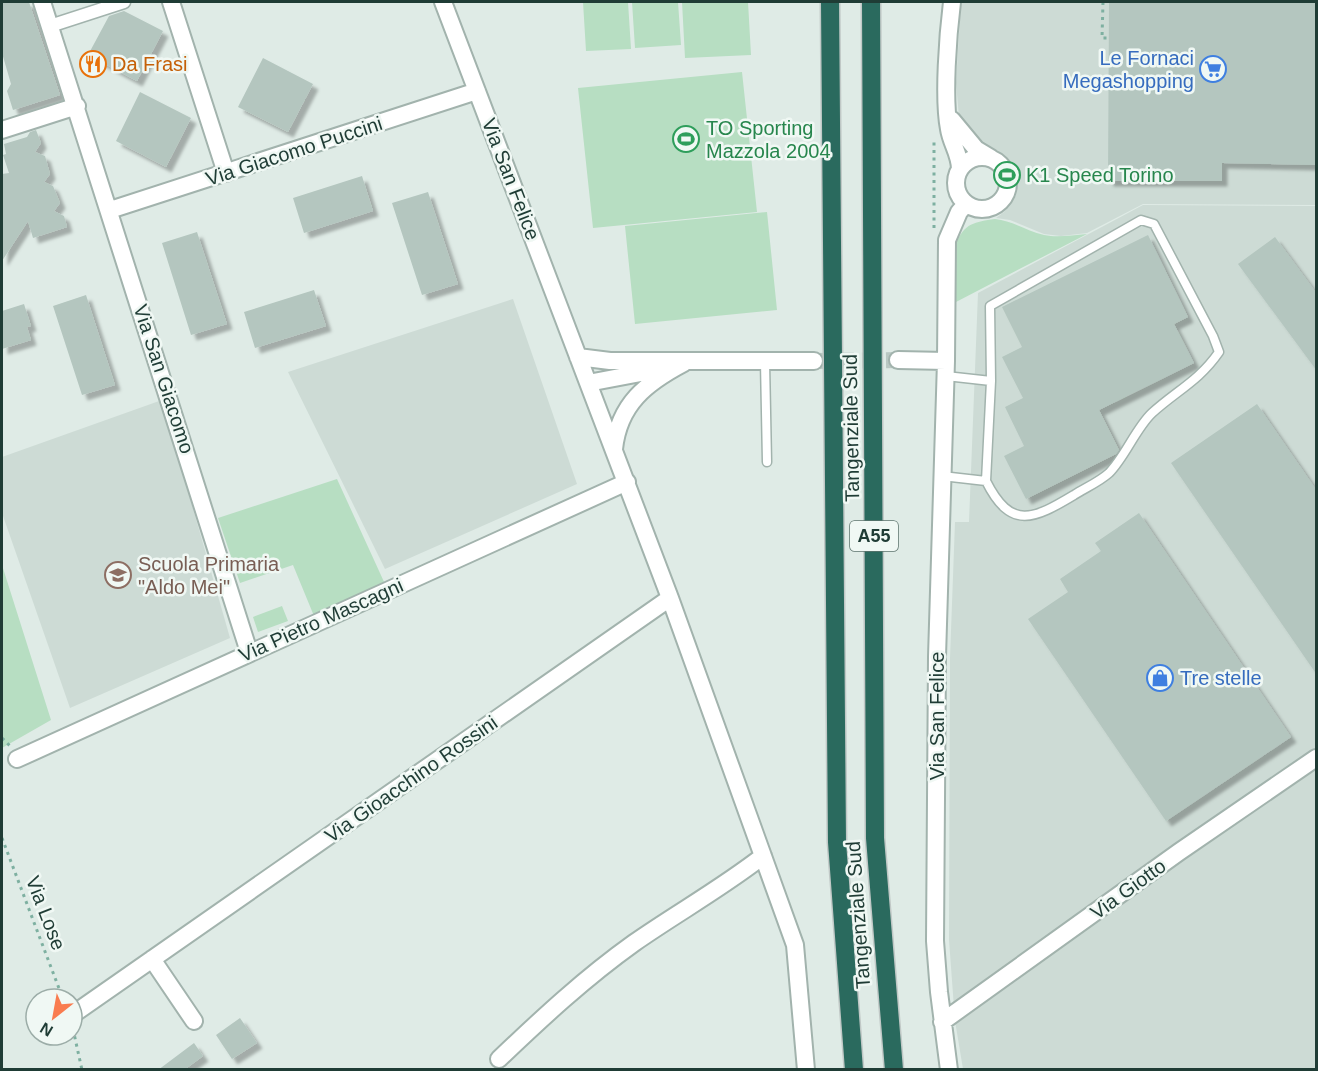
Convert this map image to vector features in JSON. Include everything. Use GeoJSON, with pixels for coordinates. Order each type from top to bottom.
{"type":"FeatureCollection","features":[{"type":"Feature","properties":{"kind":"highway","name":"Tangenziale Sud"},"geometry":{"type":"LineString","coordinates":[[827,2],[830,22],[837,842],[854,1070]]}},
{"type":"Feature","properties":{"kind":"highway","name":"Tangenziale Sud"},"geometry":{"type":"LineString","coordinates":[[871,2],[875,838],[894,1070]]}},
{"type":"Feature","properties":{"kind":"street","name":"Via San Giacomo"},"geometry":{"type":"LineString","coordinates":[[42,2],[249,652]]}},
{"type":"Feature","properties":{"kind":"street"},"geometry":{"type":"LineString","coordinates":[[50,26],[124,2]]}},
{"type":"Feature","properties":{"kind":"street"},"geometry":{"type":"LineString","coordinates":[[171,2],[226,173]]}},
{"type":"Feature","properties":{"kind":"street","name":"Via San Felice"},"geometry":{"type":"LineString","coordinates":[[443,2],[627,482],[795,945],[806,1070]]}},
{"type":"Feature","properties":{"kind":"street"},"geometry":{"type":"LineString","coordinates":[[948,114],[960,133],[976,149],[1004,167],[1008,175],[1008,192],[1004,200],[986,210],[966,204],[956,188],[960,156],[949,129],[948,114],[952,2]]}},
{"type":"Feature","properties":{"kind":"street","name":"Via Giacomo Puccini"},"geometry":{"type":"LineString","coordinates":[[110,210],[477,91]]}},
{"type":"Feature","properties":{"kind":"street"},"geometry":{"type":"LineString","coordinates":[[2,130],[77,106]]}},
{"type":"Feature","properties":{"kind":"street"},"geometry":{"type":"LineString","coordinates":[[960,169],[974,158],[992,159]]}},
{"type":"Feature","properties":{"kind":"street","name":"Via San Felice"},"geometry":{"type":"LineString","coordinates":[[949,1070],[942,1022],[935,940],[937,657],[946,369],[947,240],[959,212],[966,204]]}},
{"type":"Feature","properties":{"kind":"street"},"geometry":{"type":"LineString","coordinates":[[578,357],[610,361],[814,361]]}},
{"type":"Feature","properties":{"kind":"street"},"geometry":{"type":"LineString","coordinates":[[898,360],[946,369]]}},
{"type":"Feature","properties":{"kind":"street"},"geometry":{"type":"LineString","coordinates":[[588,383],[686,362]]}},
{"type":"Feature","properties":{"kind":"street"},"geometry":{"type":"LineString","coordinates":[[614,450],[619,423],[635,395],[660,375],[686,362]]}},
{"type":"Feature","properties":{"kind":"street","name":"Via Pietro Mascagni"},"geometry":{"type":"LineString","coordinates":[[17,759],[627,482]]}},
{"type":"Feature","properties":{"kind":"street","name":"Via Gioacchino Rossini"},"geometry":{"type":"LineString","coordinates":[[84,1007],[670,598]]}},
{"type":"Feature","properties":{"kind":"street","name":"Via Giotto"},"geometry":{"type":"LineString","coordinates":[[942,1022],[1179,852],[1317,758]]}},
{"type":"Feature","properties":{"kind":"street"},"geometry":{"type":"LineString","coordinates":[[499,1059],[591,976],[635,943],[732,880],[763,856]]}},
{"type":"Feature","properties":{"kind":"street"},"geometry":{"type":"LineString","coordinates":[[152,959],[194,1021]]}},
{"type":"Feature","properties":{"kind":"lane"},"geometry":{"type":"LineString","coordinates":[[1141,220],[1154,224],[1214,336],[1219,352],[1198,379],[1150,415],[1108,473],[1046,512],[1028,518],[1007,511],[994,496],[986,481],[991,381],[990,306],[1141,220]]}},
{"type":"Feature","properties":{"kind":"lane"},"geometry":{"type":"LineString","coordinates":[[765,362],[767,462]]}},
{"type":"Feature","properties":{"kind":"lane"},"geometry":{"type":"LineString","coordinates":[[946,369],[991,381]]}},
{"type":"Feature","properties":{"kind":"lane"},"geometry":{"type":"LineString","coordinates":[[942,476],[986,481]]}},
{"type":"Feature","properties":{"kind":"path"},"geometry":{"type":"LineString","coordinates":[[1103,2],[1102,38],[1109,38]]}},
{"type":"Feature","properties":{"kind":"path"},"geometry":{"type":"LineString","coordinates":[[934,128],[934,237]]}},
{"type":"Feature","properties":{"kind":"path","name":"Via Lose"},"geometry":{"type":"LineString","coordinates":[[2,838],[58,987]]}},
{"type":"Feature","properties":{"kind":"path"},"geometry":{"type":"LineString","coordinates":[[77,1047],[82,1070]]}},
{"type":"Feature","properties":{"kind":"shaded area"},"geometry":{"type":"Polygon","coordinates":[[[961,2],[1316,2],[1316,205],[1143,204],[1087,233],[1061,236],[1044,234],[1010,220],[996,218],[1004,212],[1016,196],[1015,176],[1012,165],[999,154],[977,145],[959,117],[956,83],[961,2]]]}},
{"type":"Feature","properties":{"kind":"shaded area"},"geometry":{"type":"Polygon","coordinates":[[[1143,205],[1316,206],[1316,1069],[963,1069],[955,1021],[949,940],[950,658],[955,522],[969,522],[978,293],[1143,205]]]}},
{"type":"Feature","properties":{"kind":"shaded area"},"geometry":{"type":"Polygon","coordinates":[[[513,299],[577,484],[385,569],[288,372],[513,299]]]}},
{"type":"Feature","properties":{"kind":"shaded area","name":"Scuola Primaria \"Aldo Mei\""},"geometry":{"type":"Polygon","coordinates":[[[162,400],[230,638],[70,708],[2,513],[2,457],[162,400]]]}},
{"type":"Feature","properties":{"kind":"green space"},"geometry":{"type":"Polygon","coordinates":[[[583,2],[628,2],[631,49],[586,51],[583,2]]]}},
{"type":"Feature","properties":{"kind":"green space"},"geometry":{"type":"Polygon","coordinates":[[[632,2],[678,2],[681,45],[635,48],[632,2]]]}},
{"type":"Feature","properties":{"kind":"green space"},"geometry":{"type":"Polygon","coordinates":[[[682,2],[748,2],[751,55],[685,58],[682,2]]]}},
{"type":"Feature","properties":{"kind":"green space"},"geometry":{"type":"Polygon","coordinates":[[[742,72],[757,212],[593,228],[578,88],[742,72]]]}},
{"type":"Feature","properties":{"kind":"green space"},"geometry":{"type":"Polygon","coordinates":[[[767,212],[777,310],[635,324],[625,226],[767,212]]]}},
{"type":"Feature","properties":{"kind":"green space"},"geometry":{"type":"Polygon","coordinates":[[[995,219],[1049,236],[1087,234],[956,302],[956,244],[959,237],[971,225],[995,219]]]}},
{"type":"Feature","properties":{"kind":"green space"},"geometry":{"type":"Polygon","coordinates":[[[337,479],[385,584],[314,616],[293,565],[240,583],[218,518],[337,479]]]}},
{"type":"Feature","properties":{"kind":"green space"},"geometry":{"type":"Polygon","coordinates":[[[2,565],[51,720],[2,748],[2,565]]]}},
{"type":"Feature","properties":{"kind":"green space"},"geometry":{"type":"Polygon","coordinates":[[[282,606],[288,621],[258,632],[253,617],[282,606]]]}},
{"type":"Feature","properties":{"kind":"building"},"geometry":{"type":"Polygon","coordinates":[[[2,2],[29,2],[60,95],[13,110],[7,91],[11,84],[2,53],[2,2]]]}},
{"type":"Feature","properties":{"kind":"building","name":"Le Fornaci Megashopping"},"geometry":{"type":"Polygon","coordinates":[[[1109,2],[1317,2],[1317,165],[1222,163],[1222,181],[1108,181],[1109,2]]]}},
{"type":"Feature","properties":{"kind":"building"},"geometry":{"type":"Polygon","coordinates":[[[124,11],[163,31],[137,81],[88,55],[109,16],[124,11]]]}},
{"type":"Feature","properties":{"kind":"building"},"geometry":{"type":"Polygon","coordinates":[[[263,58],[313,84],[288,132],[238,107],[263,58]]]}},
{"type":"Feature","properties":{"kind":"building"},"geometry":{"type":"Polygon","coordinates":[[[140,92],[191,118],[166,167],[116,141],[140,92]]]}},
{"type":"Feature","properties":{"kind":"building"},"geometry":{"type":"Polygon","coordinates":[[[36,130],[41,143],[35,152],[45,156],[50,174],[44,182],[53,186],[60,203],[54,211],[64,216],[67,227],[33,238],[28,221],[2,261],[2,174],[9,173],[3,155],[6,154],[4,144],[27,137],[30,132],[36,130]]]}},
{"type":"Feature","properties":{"kind":"building"},"geometry":{"type":"Polygon","coordinates":[[[362,176],[373,211],[304,233],[293,198],[362,176]]]}},
{"type":"Feature","properties":{"kind":"building"},"geometry":{"type":"Polygon","coordinates":[[[428,192],[458,284],[422,295],[392,203],[428,192]]]}},
{"type":"Feature","properties":{"kind":"building"},"geometry":{"type":"Polygon","coordinates":[[[197,232],[227,324],[191,335],[162,243],[197,232]]]}},
{"type":"Feature","properties":{"kind":"building"},"geometry":{"type":"Polygon","coordinates":[[[1148,235],[1188,317],[1174,324],[1194,363],[1099,410],[1119,450],[1116,454],[1026,499],[1004,456],[1024,446],[1005,407],[1023,398],[1002,357],[1022,347],[1002,307],[1148,235]]]}},
{"type":"Feature","properties":{"kind":"building"},"geometry":{"type":"Polygon","coordinates":[[[1275,237],[1317,294],[1317,371],[1238,264],[1275,237]]]}},
{"type":"Feature","properties":{"kind":"building"},"geometry":{"type":"Polygon","coordinates":[[[314,290],[326,326],[255,348],[244,312],[314,290]]]}},
{"type":"Feature","properties":{"kind":"building"},"geometry":{"type":"Polygon","coordinates":[[[86,295],[115,385],[82,395],[53,306],[86,295]]]}},
{"type":"Feature","properties":{"kind":"building"},"geometry":{"type":"Polygon","coordinates":[[[24,304],[31,326],[27,327],[31,340],[2,349],[2,311],[24,304]]]}},
{"type":"Feature","properties":{"kind":"building"},"geometry":{"type":"Polygon","coordinates":[[[1257,404],[1317,491],[1317,675],[1171,463],[1257,404]]]}},
{"type":"Feature","properties":{"kind":"building","name":"Tre stelle"},"geometry":{"type":"Polygon","coordinates":[[[1139,513],[1291,737],[1166,821],[1028,619],[1068,592],[1060,579],[1101,551],[1095,543],[1139,513]]]}},
{"type":"Feature","properties":{"kind":"building"},"geometry":{"type":"Polygon","coordinates":[[[240,1018],[257,1043],[232,1059],[216,1035],[240,1018]]]}},
{"type":"Feature","properties":{"kind":"building"},"geometry":{"type":"Polygon","coordinates":[[[194,1043],[203,1056],[184,1070],[158,1070],[194,1043]]]}},
{"type":"Feature","properties":{"kind":"tunnel"},"geometry":{"type":"LineString","coordinates":[[814,361],[898,360]]}},
{"type":"Feature","properties":{"kind":"place","name":"Da Frasi"},"geometry":{"type":"Point","coordinates":[93,64]}},
{"type":"Feature","properties":{"kind":"place","name":"Le Fornaci Megashopping"},"geometry":{"type":"Point","coordinates":[1213,69]}},
{"type":"Feature","properties":{"kind":"place","name":"TO Sporting Mazzola 2004"},"geometry":{"type":"Point","coordinates":[686,139]}},
{"type":"Feature","properties":{"kind":"place","name":"K1 Speed Torino"},"geometry":{"type":"Point","coordinates":[1007,175]}},
{"type":"Feature","properties":{"kind":"place","name":"Scuola Primaria \"Aldo Mei\""},"geometry":{"type":"Point","coordinates":[118,575]}},
{"type":"Feature","properties":{"kind":"place","name":"Tre stelle"},"geometry":{"type":"Point","coordinates":[1160,678]}}]}
